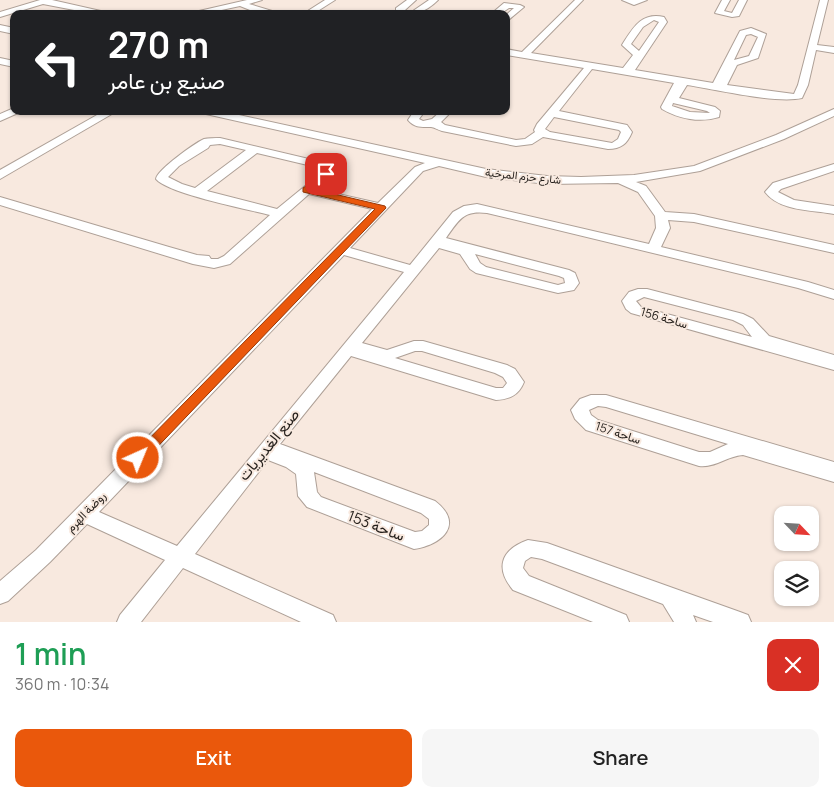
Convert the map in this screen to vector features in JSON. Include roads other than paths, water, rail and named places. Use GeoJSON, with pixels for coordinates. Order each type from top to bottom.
{"type":"FeatureCollection","features":[{"type":"Feature","properties":{"kind":"street"},"geometry":{"type":"LineString","coordinates":[[218,10],[258,0]]}},
{"type":"Feature","properties":{"kind":"street"},"geometry":{"type":"LineString","coordinates":[[211,10],[268,0]]}},
{"type":"Feature","properties":{"kind":"street"},"geometry":{"type":"LineString","coordinates":[[314,10],[331,0]]}},
{"type":"Feature","properties":{"kind":"street"},"geometry":{"type":"LineString","coordinates":[[402,10],[400,8],[412,0]]}},
{"type":"Feature","properties":{"kind":"street"},"geometry":{"type":"LineString","coordinates":[[419,10],[434,0]]}},
{"type":"Feature","properties":{"kind":"street"},"geometry":{"type":"LineString","coordinates":[[524,55],[578,0]]}},
{"type":"Feature","properties":{"kind":"street"},"geometry":{"type":"LineString","coordinates":[[626,0],[634,3],[643,0]]}},
{"type":"Feature","properties":{"kind":"street"},"geometry":{"type":"LineString","coordinates":[[726,0],[719,13],[732,15],[736,14],[744,0]]}},
{"type":"Feature","properties":{"kind":"street"},"geometry":{"type":"LineString","coordinates":[[510,53],[799,100],[803,95],[803,85],[813,46],[825,11],[824,0]]}},
{"type":"Feature","properties":{"kind":"street"},"geometry":{"type":"LineString","coordinates":[[16,10],[46,1],[90,10]]}},
{"type":"Feature","properties":{"kind":"street"},"geometry":{"type":"LineString","coordinates":[[243,4],[256,10]]}},
{"type":"Feature","properties":{"kind":"street"},"geometry":{"type":"LineString","coordinates":[[500,10],[507,5],[520,7],[510,16]]}},
{"type":"Feature","properties":{"kind":"street"},"geometry":{"type":"LineString","coordinates":[[652,17],[661,19],[663,22],[627,72],[637,53],[626,45],[644,20],[652,17]]}},
{"type":"Feature","properties":{"kind":"street"},"geometry":{"type":"LineString","coordinates":[[751,31],[762,34],[754,57],[733,63],[719,87],[732,55],[745,32],[751,31]]}},
{"type":"Feature","properties":{"kind":"street"},"geometry":{"type":"LineString","coordinates":[[813,46],[834,49]]}},
{"type":"Feature","properties":{"kind":"street"},"geometry":{"type":"LineString","coordinates":[[632,50],[645,49]]}},
{"type":"Feature","properties":{"kind":"street"},"geometry":{"type":"LineString","coordinates":[[732,55],[745,60]]}},
{"type":"Feature","properties":{"kind":"street"},"geometry":{"type":"LineString","coordinates":[[541,133],[540,128],[592,66]]}},
{"type":"Feature","properties":{"kind":"street"},"geometry":{"type":"LineString","coordinates":[[682,81],[674,97],[675,100],[711,109],[716,114],[705,117],[674,112],[666,108],[667,103],[682,81]]}},
{"type":"Feature","properties":{"kind":"street"},"geometry":{"type":"LineString","coordinates":[[667,103],[683,103]]}},
{"type":"Feature","properties":{"kind":"street"},"geometry":{"type":"LineString","coordinates":[[833,112],[799,128],[703,166],[644,184],[661,216],[663,228],[653,250],[834,293]]}},
{"type":"Feature","properties":{"kind":"street","name":"شارع حزم المرخية"},"geometry":{"type":"LineString","coordinates":[[251,115],[488,167],[549,175],[598,176],[639,173],[688,164],[833,112]]}},
{"type":"Feature","properties":{"kind":"street"},"geometry":{"type":"LineString","coordinates":[[553,114],[612,126],[619,129],[622,134],[616,142],[608,144],[553,134],[546,128],[553,114]]}},
{"type":"Feature","properties":{"kind":"street"},"geometry":{"type":"LineString","coordinates":[[435,123],[442,128],[516,143],[528,142],[541,133],[611,147],[621,143],[628,132],[626,129],[618,126],[553,114]]}},
{"type":"Feature","properties":{"kind":"street"},"geometry":{"type":"LineString","coordinates":[[0,175],[105,115]]}},
{"type":"Feature","properties":{"kind":"street"},"geometry":{"type":"LineString","coordinates":[[222,115],[416,162]]}},
{"type":"Feature","properties":{"kind":"street"},"geometry":{"type":"LineString","coordinates":[[416,115],[413,119],[414,122],[426,125],[435,123],[443,115]]}},
{"type":"Feature","properties":{"kind":"street"},"geometry":{"type":"LineString","coordinates":[[0,201],[198,261],[210,264],[220,263],[229,259],[322,174],[321,168],[293,159],[239,146],[215,144],[195,151],[157,175],[155,181],[279,213]]}},
{"type":"Feature","properties":{"kind":"street"},"geometry":{"type":"LineString","coordinates":[[197,192],[254,150]]}},
{"type":"Feature","properties":{"kind":"street","name":"روضة الهرم"},"geometry":{"type":"LineString","coordinates":[[0,594],[43,556],[342,250],[382,208],[416,162],[440,162]]}},
{"type":"Feature","properties":{"kind":"street","name":"شارع حزم المرخية"},"geometry":{"type":"LineString","coordinates":[[440,162],[522,178],[581,181],[618,180],[633,184],[644,184]]}},
{"type":"Feature","properties":{"kind":"street"},"geometry":{"type":"LineString","coordinates":[[834,167],[792,183],[781,190],[781,193],[790,199],[834,210]]}},
{"type":"Feature","properties":{"kind":"street"},"geometry":{"type":"LineString","coordinates":[[311,186],[382,208]]}},
{"type":"Feature","properties":{"kind":"street","name":"صنع الغديريات"},"geometry":{"type":"LineString","coordinates":[[118,622],[266,449],[454,219],[475,211],[507,215],[653,250]]}},
{"type":"Feature","properties":{"kind":"street"},"geometry":{"type":"LineString","coordinates":[[661,216],[694,218],[834,249]]}},
{"type":"Feature","properties":{"kind":"street"},"geometry":{"type":"LineString","coordinates":[[436,241],[488,252],[564,273],[570,276],[572,283],[564,289],[551,288],[478,269],[465,251],[436,241]]}},
{"type":"Feature","properties":{"kind":"street"},"geometry":{"type":"LineString","coordinates":[[342,250],[413,270]]}},
{"type":"Feature","properties":{"kind":"street"},"geometry":{"type":"LineString","coordinates":[[471,258],[488,252]]}},
{"type":"Feature","properties":{"kind":"street","name":"ساحة 156"},"geometry":{"type":"LineString","coordinates":[[834,360],[763,340],[748,322],[738,317],[647,293],[638,293],[632,296],[629,301],[636,310],[834,365]]}},
{"type":"Feature","properties":{"kind":"street"},"geometry":{"type":"LineString","coordinates":[[736,338],[746,334],[752,328]]}},
{"type":"Feature","properties":{"kind":"street"},"geometry":{"type":"LineString","coordinates":[[414,346],[428,347],[502,369],[509,373],[516,382],[514,388],[509,393],[496,394],[406,368],[350,348],[384,355],[414,346]]}},
{"type":"Feature","properties":{"kind":"street"},"geometry":{"type":"LineString","coordinates":[[403,350],[402,359],[406,368]]}},
{"type":"Feature","properties":{"kind":"street","name":"ساحة 157"},"geometry":{"type":"LineString","coordinates":[[834,469],[606,401],[588,400],[582,405],[580,410],[580,415],[592,425],[699,459],[709,460],[739,448],[749,449],[834,475]]}},
{"type":"Feature","properties":{"kind":"street"},"geometry":{"type":"LineString","coordinates":[[716,433],[723,442],[726,452]]}},
{"type":"Feature","properties":{"kind":"street","name":"ساحة 153"},"geometry":{"type":"LineString","coordinates":[[266,449],[330,470],[434,511],[439,517],[440,526],[435,533],[421,540],[408,539],[314,502],[308,496],[305,473],[298,465],[266,449]]}},
{"type":"Feature","properties":{"kind":"street"},"geometry":{"type":"LineString","coordinates":[[306,480],[330,470]]}},
{"type":"Feature","properties":{"kind":"street"},"geometry":{"type":"LineString","coordinates":[[84,514],[325,622]]}},
{"type":"Feature","properties":{"kind":"street"},"geometry":{"type":"LineString","coordinates":[[618,622],[521,583],[515,577],[512,570],[513,562],[519,554],[526,550],[536,549],[740,622]]}},
{"type":"Feature","properties":{"kind":"street","name":"صنع الغديريات"},"geometry":{"type":"LineString","coordinates":[[128,622],[176,556]]}},
{"type":"Feature","properties":{"kind":"street"},"geometry":{"type":"LineString","coordinates":[[671,597],[679,608],[685,622]]}},
{"type":"Feature","properties":{"kind":"street"},"geometry":{"type":"LineString","coordinates":[[693,622],[704,619],[716,622]]}}]}
